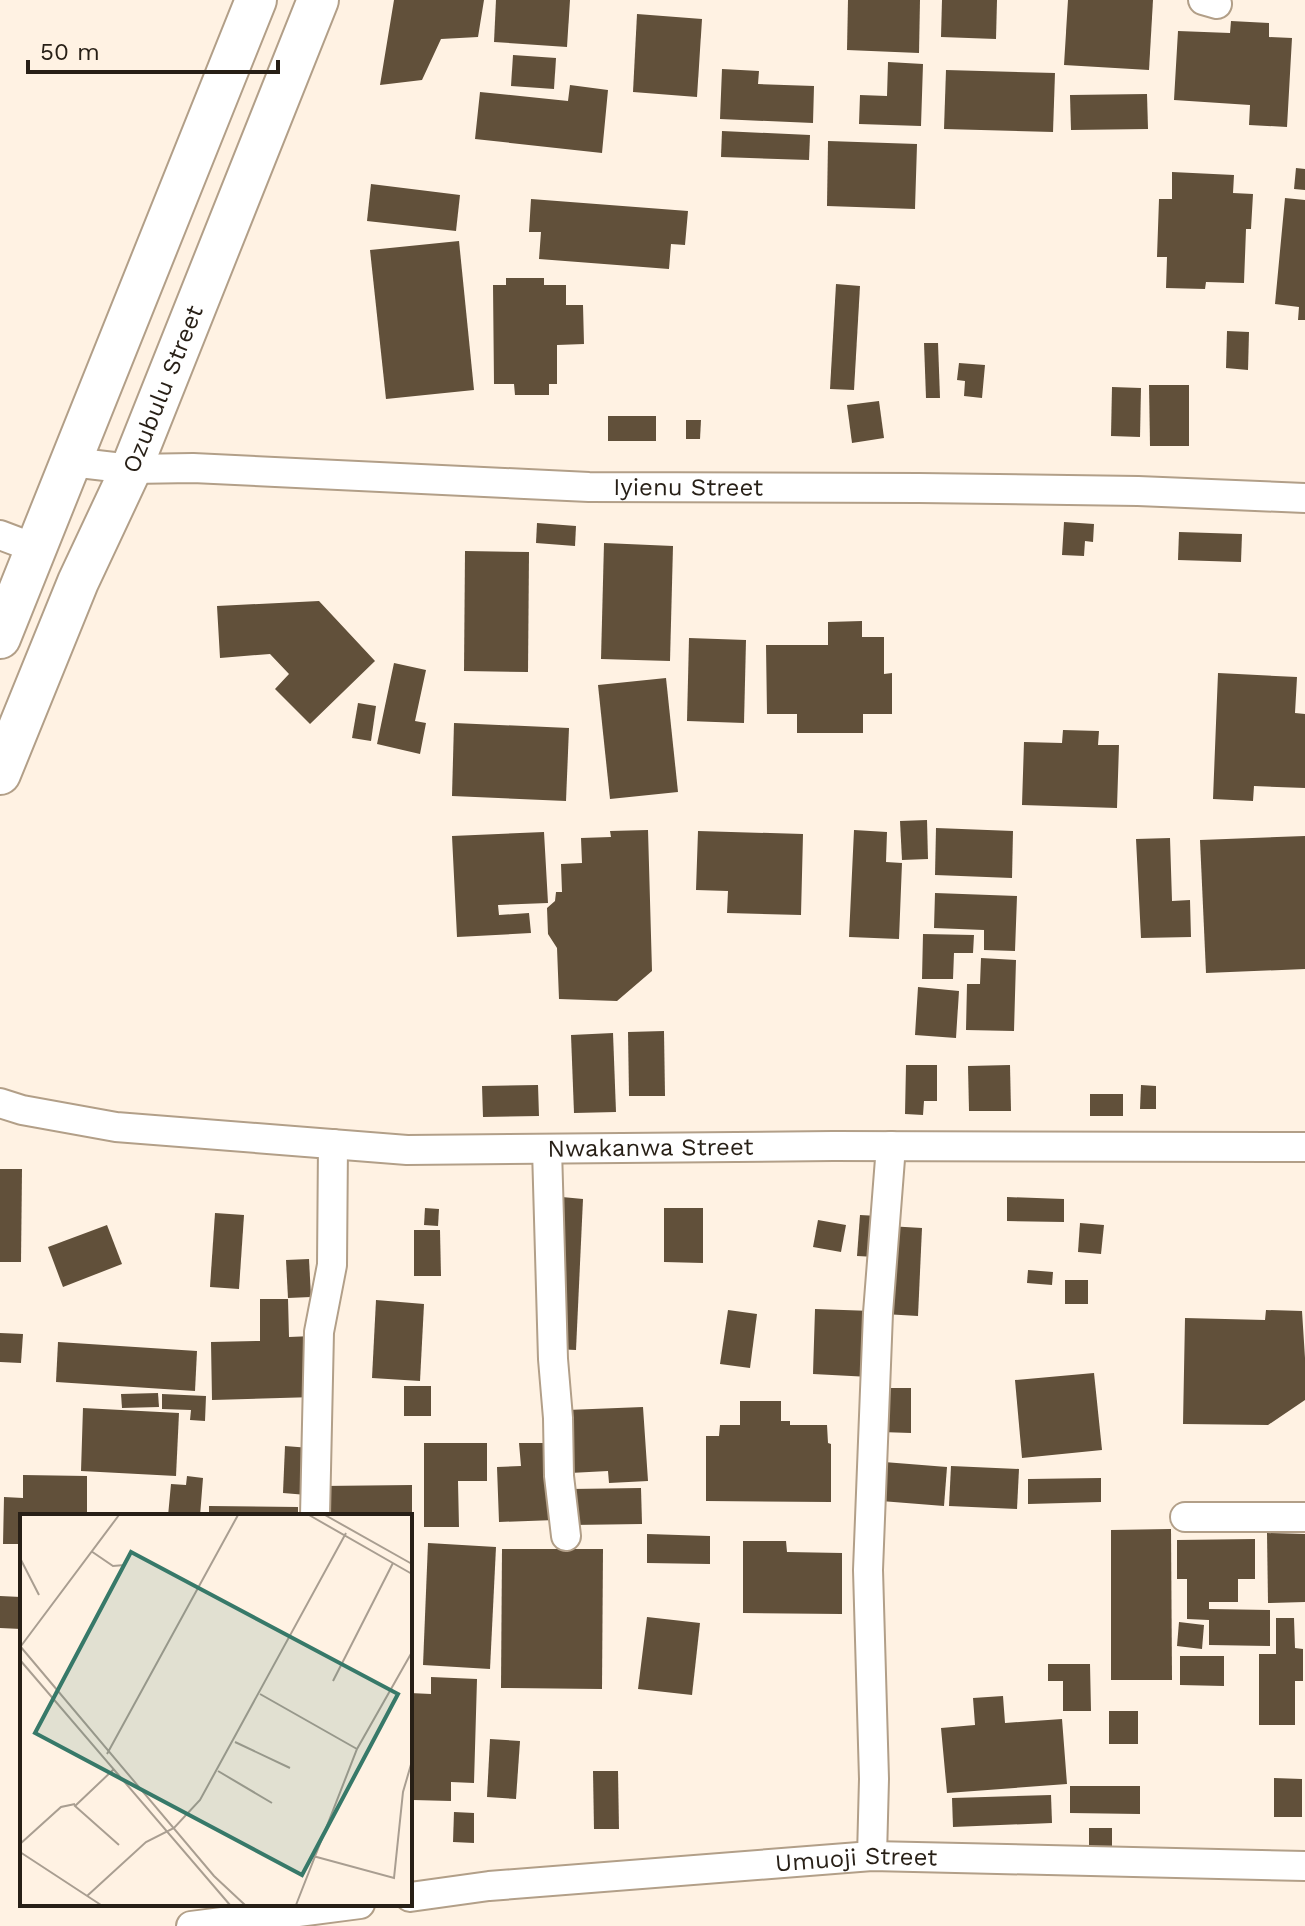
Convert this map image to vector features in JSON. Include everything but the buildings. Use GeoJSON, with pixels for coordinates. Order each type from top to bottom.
{"type":"FeatureCollection","features":[{"type":"Feature","properties":{"kind":"main road"},"geometry":{"type":"LineString","coordinates":[[0,638],[256,0]]}},
{"type":"Feature","properties":{"kind":"main road","name":"Ozubulu Street"},"geometry":{"type":"LineString","coordinates":[[0,774],[78,582],[131,469],[318,0]]}},
{"type":"Feature","properties":{"kind":"street","name":"Iyienu Street"},"geometry":{"type":"LineString","coordinates":[[71,462],[131,469],[193,468],[589,487],[1138,491],[1305,498]]}},
{"type":"Feature","properties":{"kind":"street"},"geometry":{"type":"LineString","coordinates":[[0,535],[37,549]]}},
{"type":"Feature","properties":{"kind":"street","name":"Nwakanwa Street"},"geometry":{"type":"LineString","coordinates":[[0,1103],[116,1127],[407,1150],[1305,1147]]}},
{"type":"Feature","properties":{"kind":"street"},"geometry":{"type":"LineString","coordinates":[[315,1514],[319,1332],[332,1265],[333,1144]]}},
{"type":"Feature","properties":{"kind":"street"},"geometry":{"type":"LineString","coordinates":[[872,1856],[874,1779],[868,1570],[878,1313],[891,1146]]}},
{"type":"Feature","properties":{"kind":"street"},"geometry":{"type":"LineString","coordinates":[[547,1149],[553,1359],[559,1476],[566,1536]]}},
{"type":"Feature","properties":{"kind":"street"},"geometry":{"type":"LineString","coordinates":[[1185,1517],[1305,1517]]}},
{"type":"Feature","properties":{"kind":"street","name":"Umuoji Street"},"geometry":{"type":"LineString","coordinates":[[412,1897],[489,1886],[872,1856],[1305,1866]]}},
{"type":"Feature","properties":{"kind":"street"},"geometry":{"type":"LineString","coordinates":[[191,1926],[345,1906]]}}]}
